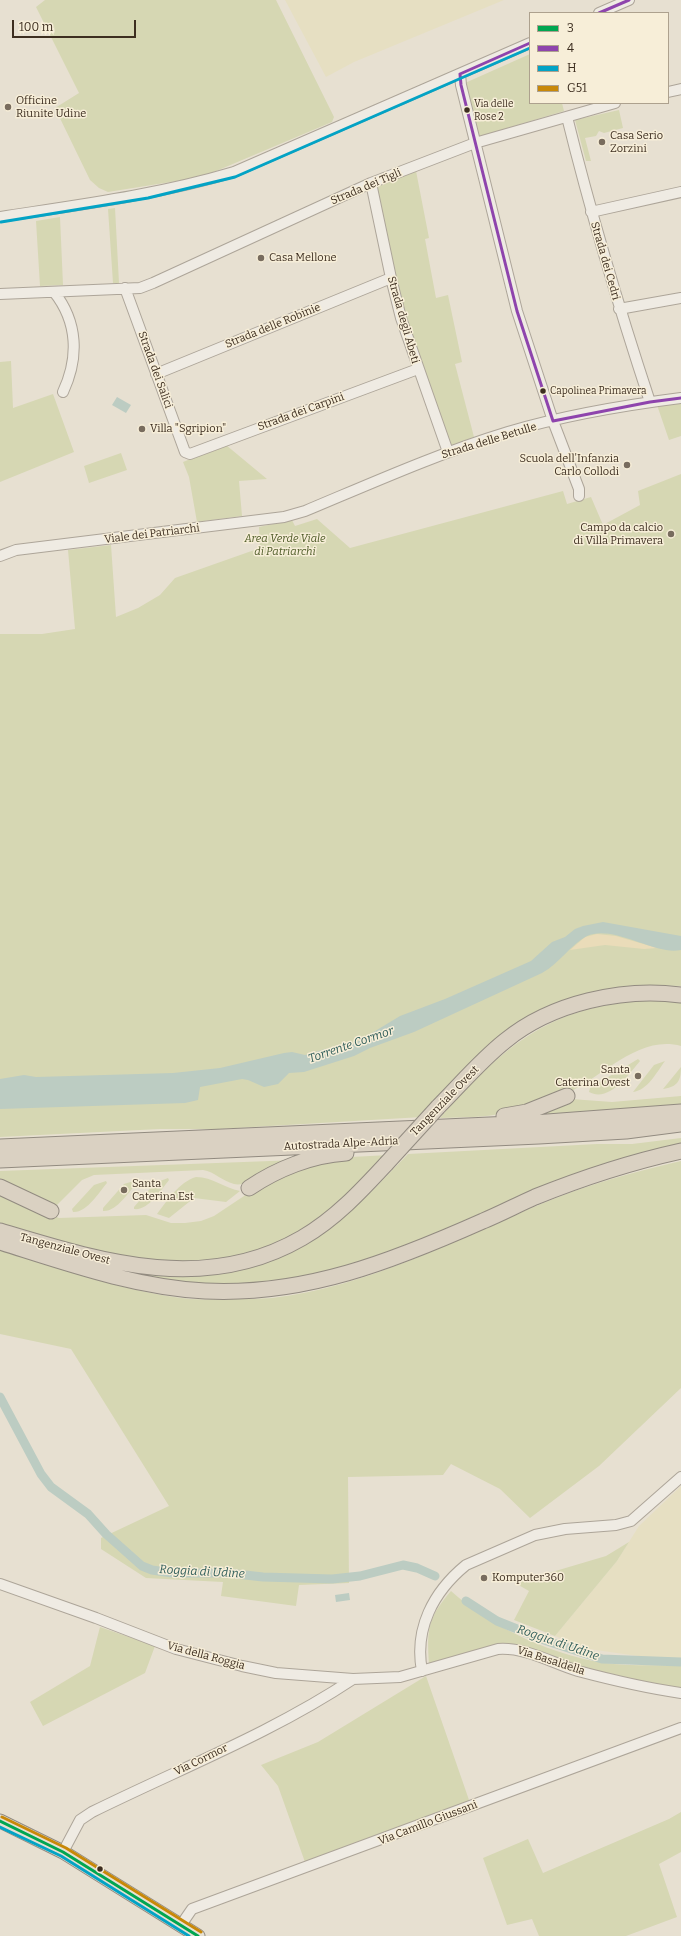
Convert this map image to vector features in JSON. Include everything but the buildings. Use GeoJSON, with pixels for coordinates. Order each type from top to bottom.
{"type":"FeatureCollection","features":[{"type":"Feature","properties":{"kind":"highway","name":"Tangenziale Ovest"},"geometry":{"type":"LineString","coordinates":[[0,1231],[85,1256],[132,1265],[185,1269],[222,1266],[256,1258],[302,1238],[333,1216],[359,1193],[438,1107],[506,1040],[529,1025],[570,1006],[628,994],[661,993],[681,995]]}},
{"type":"Feature","properties":{"kind":"highway"},"geometry":{"type":"LineString","coordinates":[[435,1127],[455,1118],[514,1115],[568,1096]]}},
{"type":"Feature","properties":{"kind":"highway","name":"Autostrada Alpe-Adria"},"geometry":{"type":"LineString","coordinates":[[0,1147],[612,1118],[681,1112]]}},
{"type":"Feature","properties":{"kind":"highway","name":"Autostrada Alpe-Adria"},"geometry":{"type":"LineString","coordinates":[[0,1160],[626,1131],[681,1124]]}},
{"type":"Feature","properties":{"kind":"highway"},"geometry":{"type":"LineString","coordinates":[[249,1188],[285,1169],[322,1157],[340,1153],[420,1148],[451,1139]]}},
{"type":"Feature","properties":{"kind":"highway","name":"Tangenziale Ovest"},"geometry":{"type":"LineString","coordinates":[[0,1242],[111,1275],[173,1288],[233,1291],[275,1289],[316,1282],[389,1260],[588,1176],[650,1158],[681,1151]]}},
{"type":"Feature","properties":{"kind":"highway"},"geometry":{"type":"LineString","coordinates":[[0,1187],[51,1211]]}},
{"type":"Feature","properties":{"kind":"main road"},"geometry":{"type":"LineString","coordinates":[[0,1821],[63,1852],[198,1936]]}},
{"type":"Feature","properties":{"kind":"street"},"geometry":{"type":"LineString","coordinates":[[601,12],[629,0]]}},
{"type":"Feature","properties":{"kind":"street"},"geometry":{"type":"LineString","coordinates":[[0,217],[134,196],[196,183],[234,172],[529,44]]}},
{"type":"Feature","properties":{"kind":"street"},"geometry":{"type":"LineString","coordinates":[[460,74],[459,79],[517,311],[553,421],[579,489],[579,496]]}},
{"type":"Feature","properties":{"kind":"street"},"geometry":{"type":"LineString","coordinates":[[669,92],[681,89]]}},
{"type":"Feature","properties":{"kind":"street","name":"Strada dei Tigli"},"geometry":{"type":"LineString","coordinates":[[125,288],[140,288],[153,284],[371,183],[475,143],[612,104]]}},
{"type":"Feature","properties":{"kind":"street","name":"Strada dei Cedri"},"geometry":{"type":"LineString","coordinates":[[567,117],[591,212],[619,309],[650,402]]}},
{"type":"Feature","properties":{"kind":"street","name":"Strada degli Abeti"},"geometry":{"type":"LineString","coordinates":[[371,183],[401,318],[448,452]]}},
{"type":"Feature","properties":{"kind":"street"},"geometry":{"type":"LineString","coordinates":[[591,212],[681,192]]}},
{"type":"Feature","properties":{"kind":"street","name":"Strada delle Robinie"},"geometry":{"type":"LineString","coordinates":[[156,374],[391,278]]}},
{"type":"Feature","properties":{"kind":"street"},"geometry":{"type":"LineString","coordinates":[[0,294],[125,288]]}},
{"type":"Feature","properties":{"kind":"street","name":"Strada dei Salici"},"geometry":{"type":"LineString","coordinates":[[125,288],[184,452]]}},
{"type":"Feature","properties":{"kind":"street"},"geometry":{"type":"LineString","coordinates":[[54,292],[63,303],[72,327],[75,356],[70,379],[63,392]]}},
{"type":"Feature","properties":{"kind":"street"},"geometry":{"type":"LineString","coordinates":[[619,309],[681,298]]}},
{"type":"Feature","properties":{"kind":"street","name":"Strada dei Carpini"},"geometry":{"type":"LineString","coordinates":[[184,452],[190,454],[418,369]]}},
{"type":"Feature","properties":{"kind":"street","name":"Strada delle Betulle"},"geometry":{"type":"LineString","coordinates":[[305,511],[448,452],[510,432],[553,421],[650,402],[681,398]]}},
{"type":"Feature","properties":{"kind":"street","name":"Viale dei Patriarchi"},"geometry":{"type":"LineString","coordinates":[[0,556],[16,550],[284,517],[305,511]]}},
{"type":"Feature","properties":{"kind":"street"},"geometry":{"type":"LineString","coordinates":[[422,1671],[422,1631],[427,1613],[456,1572],[466,1565],[535,1535],[565,1529],[616,1525],[631,1521],[681,1477]]}},
{"type":"Feature","properties":{"kind":"street","name":"Via della Roggia"},"geometry":{"type":"LineString","coordinates":[[0,1584],[96,1618],[150,1640],[205,1657],[276,1673],[352,1679],[400,1677],[422,1671]]}},
{"type":"Feature","properties":{"kind":"street","name":"Via Basaldella"},"geometry":{"type":"LineString","coordinates":[[422,1671],[498,1650],[512,1649],[578,1671],[652,1689],[681,1693]]}},
{"type":"Feature","properties":{"kind":"street","name":"Via Cormor"},"geometry":{"type":"LineString","coordinates":[[63,1852],[80,1820],[92,1812],[288,1717],[324,1698],[352,1679]]}},
{"type":"Feature","properties":{"kind":"street","name":"Via Camillo Giussani"},"geometry":{"type":"LineString","coordinates":[[181,1925],[192,1910],[681,1728]]}},
{"type":"Feature","properties":{"kind":"shaded area"},"geometry":{"type":"Polygon","coordinates":[[[285,0],[504,0],[354,62],[326,77],[285,0]]]}},
{"type":"Feature","properties":{"kind":"shaded area"},"geometry":{"type":"Polygon","coordinates":[[[681,1486],[681,1658],[659,1659],[589,1649],[555,1636],[617,1561],[639,1526],[681,1486]]]}},
{"type":"Feature","properties":{"kind":"green space"},"geometry":{"type":"Polygon","coordinates":[[[45,0],[276,0],[334,117],[332,122],[202,177],[108,192],[99,188],[90,180],[55,108],[79,93],[36,7],[45,0]]]}},
{"type":"Feature","properties":{"kind":"green space"},"geometry":{"type":"Polygon","coordinates":[[[529,54],[529,104],[562,104],[564,111],[478,137],[465,83],[529,54]]]}},
{"type":"Feature","properties":{"kind":"green space"},"geometry":{"type":"Polygon","coordinates":[[[619,110],[623,128],[604,133],[599,131],[596,136],[585,138],[591,161],[586,161],[575,120],[619,110]]]}},
{"type":"Feature","properties":{"kind":"green space"},"geometry":{"type":"Polygon","coordinates":[[[416,171],[429,238],[425,239],[436,298],[448,295],[462,362],[455,364],[474,437],[452,445],[450,444],[407,322],[376,189],[379,185],[416,171]]]}},
{"type":"Feature","properties":{"kind":"green space"},"geometry":{"type":"Polygon","coordinates":[[[115,208],[119,283],[113,283],[108,209],[115,208]]]}},
{"type":"Feature","properties":{"kind":"green space"},"geometry":{"type":"Polygon","coordinates":[[[60,217],[63,285],[40,286],[36,221],[60,217]]]}},
{"type":"Feature","properties":{"kind":"green space"},"geometry":{"type":"Polygon","coordinates":[[[11,361],[13,408],[53,394],[74,452],[0,482],[0,362],[11,361]]]}},
{"type":"Feature","properties":{"kind":"green space"},"geometry":{"type":"Polygon","coordinates":[[[681,402],[681,436],[669,440],[657,405],[681,402]]]}},
{"type":"Feature","properties":{"kind":"green space"},"geometry":{"type":"Polygon","coordinates":[[[226,445],[267,479],[239,481],[242,516],[197,522],[189,477],[183,462],[226,445]]]}},
{"type":"Feature","properties":{"kind":"green space"},"geometry":{"type":"Polygon","coordinates":[[[121,453],[127,470],[89,483],[84,466],[121,453]]]}},
{"type":"Feature","properties":{"kind":"green space","name":"Area Verde Viale di Patriarchi"},"geometry":{"type":"Polygon","coordinates":[[[681,474],[681,986],[636,985],[600,991],[567,1001],[422,1117],[219,1129],[160,1129],[0,1137],[0,634],[42,634],[75,629],[68,550],[111,545],[116,617],[138,608],[160,595],[175,578],[260,548],[259,527],[292,520],[295,526],[317,519],[350,548],[563,491],[567,504],[591,497],[603,525],[640,505],[638,491],[681,474]]]}},
{"type":"Feature","properties":{"kind":"green space"},"geometry":{"type":"Polygon","coordinates":[[[655,1000],[681,1001],[681,1046],[665,1044],[650,1046],[620,1060],[579,1087],[565,1094],[527,1107],[489,1116],[440,1118],[487,1068],[534,1032],[559,1019],[587,1010],[619,1003],[655,1000]]]}},
{"type":"Feature","properties":{"kind":"green space"},"geometry":{"type":"Polygon","coordinates":[[[638,1059],[640,1061],[618,1086],[604,1094],[589,1092],[590,1088],[638,1059]]]}},
{"type":"Feature","properties":{"kind":"green space"},"geometry":{"type":"Polygon","coordinates":[[[665,1061],[655,1076],[643,1088],[633,1092],[654,1065],[665,1061]]]}},
{"type":"Feature","properties":{"kind":"green space"},"geometry":{"type":"Polygon","coordinates":[[[681,1067],[678,1082],[672,1087],[663,1089],[681,1067]]]}},
{"type":"Feature","properties":{"kind":"green space"},"geometry":{"type":"Polygon","coordinates":[[[681,1096],[681,1104],[601,1112],[539,1115],[571,1099],[612,1102],[681,1096]]]}},
{"type":"Feature","properties":{"kind":"green space"},"geometry":{"type":"Polygon","coordinates":[[[681,1138],[681,1147],[379,1259],[276,1283],[208,1284],[170,1281],[127,1273],[88,1262],[129,1270],[277,1258],[308,1243],[338,1222],[371,1192],[408,1154],[597,1144],[632,1144],[681,1138]]]}},
{"type":"Feature","properties":{"kind":"green space"},"geometry":{"type":"Polygon","coordinates":[[[389,1155],[329,1215],[262,1252],[193,1264],[116,1258],[0,1225],[0,1191],[59,1218],[146,1215],[171,1223],[185,1223],[201,1221],[214,1216],[265,1182],[295,1169],[351,1157],[389,1155]]]}},
{"type":"Feature","properties":{"kind":"green space"},"geometry":{"type":"Polygon","coordinates":[[[298,1160],[257,1180],[240,1184],[230,1183],[203,1170],[94,1175],[82,1180],[54,1208],[0,1183],[0,1171],[298,1160]]]}},
{"type":"Feature","properties":{"kind":"green space"},"geometry":{"type":"Polygon","coordinates":[[[681,1161],[681,1388],[599,1466],[530,1518],[500,1489],[451,1464],[443,1475],[348,1477],[349,1583],[299,1585],[296,1606],[221,1596],[223,1582],[146,1578],[101,1549],[101,1538],[169,1506],[71,1349],[0,1334],[0,1250],[94,1279],[166,1296],[190,1299],[272,1298],[342,1284],[376,1273],[443,1247],[541,1204],[575,1191],[627,1174],[681,1161]]]}},
{"type":"Feature","properties":{"kind":"green space"},"geometry":{"type":"Polygon","coordinates":[[[202,1177],[240,1191],[226,1202],[194,1198],[169,1218],[157,1214],[179,1187],[190,1179],[202,1177]]]}},
{"type":"Feature","properties":{"kind":"green space"},"geometry":{"type":"Polygon","coordinates":[[[168,1178],[169,1180],[149,1203],[139,1209],[134,1209],[134,1207],[155,1183],[168,1178]]]}},
{"type":"Feature","properties":{"kind":"green space"},"geometry":{"type":"Polygon","coordinates":[[[137,1180],[138,1182],[118,1205],[103,1211],[103,1208],[124,1184],[137,1180]]]}},
{"type":"Feature","properties":{"kind":"green space"},"geometry":{"type":"Polygon","coordinates":[[[106,1181],[107,1183],[88,1206],[73,1212],[72,1209],[94,1185],[106,1181]]]}},
{"type":"Feature","properties":{"kind":"green space"},"geometry":{"type":"Polygon","coordinates":[[[629,1542],[617,1561],[555,1636],[514,1620],[529,1591],[515,1583],[606,1556],[629,1542]]]}},
{"type":"Feature","properties":{"kind":"green space"},"geometry":{"type":"Polygon","coordinates":[[[451,1591],[467,1605],[505,1629],[548,1648],[592,1661],[613,1664],[681,1665],[681,1689],[593,1671],[517,1646],[429,1664],[428,1642],[430,1625],[437,1609],[451,1591]]]}},
{"type":"Feature","properties":{"kind":"green space"},"geometry":{"type":"Polygon","coordinates":[[[100,1627],[155,1646],[145,1673],[43,1726],[30,1702],[90,1666],[100,1627]]]}},
{"type":"Feature","properties":{"kind":"green space"},"geometry":{"type":"Polygon","coordinates":[[[426,1676],[469,1800],[465,1806],[306,1865],[278,1786],[261,1765],[318,1742],[426,1676]]]}},
{"type":"Feature","properties":{"kind":"green space"},"geometry":{"type":"Polygon","coordinates":[[[681,1812],[681,1852],[659,1864],[677,1917],[626,1936],[539,1936],[532,1919],[507,1925],[483,1858],[528,1839],[543,1873],[669,1819],[681,1812]]]}},
{"type":"Feature","properties":{"kind":"sand"},"geometry":{"type":"Polygon","coordinates":[[[597,934],[616,936],[657,948],[644,949],[605,945],[570,950],[585,937],[597,934]]]}},
{"type":"Feature","properties":{"kind":"water"},"geometry":{"type":"Polygon","coordinates":[[[117,397],[131,405],[126,413],[112,405],[117,397]]]}},
{"type":"Feature","properties":{"kind":"water","name":"Torrente Cormor"},"geometry":{"type":"Polygon","coordinates":[[[603,922],[681,936],[681,950],[670,951],[657,948],[616,935],[596,934],[587,936],[575,944],[542,973],[414,1032],[370,1048],[354,1056],[304,1072],[289,1073],[278,1084],[264,1087],[242,1079],[200,1087],[198,1100],[185,1103],[0,1109],[0,1079],[24,1075],[36,1077],[173,1073],[220,1068],[284,1053],[292,1052],[305,1055],[325,1049],[347,1046],[357,1042],[400,1016],[445,999],[531,961],[552,942],[565,937],[575,929],[603,922]]]}},
{"type":"Feature","properties":{"kind":"water"},"geometry":{"type":"Polygon","coordinates":[[[349,1593],[350,1600],[336,1602],[335,1595],[349,1593]]]}},
{"type":"Feature","properties":{"kind":"waterway","name":"Roggia di Udine"},"geometry":{"type":"LineString","coordinates":[[0,1397],[41,1474],[51,1487],[88,1514],[106,1534],[142,1566],[152,1570],[172,1573],[227,1573],[263,1577],[332,1579],[360,1576],[403,1565],[417,1568],[435,1576]]}},
{"type":"Feature","properties":{"kind":"waterway","name":"Roggia di Udine"},"geometry":{"type":"LineString","coordinates":[[466,1601],[497,1621],[547,1641],[602,1659],[681,1662]]}},
{"type":"Feature","properties":{"kind":"transit line","name":"4"},"geometry":{"type":"LineString","coordinates":[[601,12],[629,0]]}},
{"type":"Feature","properties":{"kind":"transit line","name":"4"},"geometry":{"type":"LineString","coordinates":[[460,74],[529,43]]}},
{"type":"Feature","properties":{"kind":"transit line","name":"H"},"geometry":{"type":"LineString","coordinates":[[1,222],[148,198],[235,177],[529,48]]}},
{"type":"Feature","properties":{"kind":"transit line","name":"4"},"geometry":{"type":"LineString","coordinates":[[460,74],[461,85],[517,311],[553,421]]}},
{"type":"Feature","properties":{"kind":"transit line","name":"4"},"geometry":{"type":"LineString","coordinates":[[553,421],[650,402],[681,398]]}},
{"type":"Feature","properties":{"kind":"transit line","name":"G51"},"geometry":{"type":"LineString","coordinates":[[2,1817],[66,1848],[201,1932]]}},
{"type":"Feature","properties":{"kind":"transit line","name":"3"},"geometry":{"type":"LineString","coordinates":[[0,1821],[63,1852],[198,1936]]}},
{"type":"Feature","properties":{"kind":"transit line","name":"H"},"geometry":{"type":"LineString","coordinates":[[0,1827],[61,1856],[189,1936]]}},
{"type":"Feature","properties":{"kind":"place","name":"Officine Riunite Udine"},"geometry":{"type":"Point","coordinates":[8,107]}},
{"type":"Feature","properties":{"kind":"place","name":"Via delle Rose 2"},"geometry":{"type":"Point","coordinates":[467,110]}},
{"type":"Feature","properties":{"kind":"place","name":"Casa Serio Zorzini"},"geometry":{"type":"Point","coordinates":[602,142]}},
{"type":"Feature","properties":{"kind":"place","name":"Casa Mellone"},"geometry":{"type":"Point","coordinates":[261,258]}},
{"type":"Feature","properties":{"kind":"place","name":"Capolinea Primavera"},"geometry":{"type":"Point","coordinates":[543,391]}},
{"type":"Feature","properties":{"kind":"place","name":"Villa \"Sgripion\""},"geometry":{"type":"Point","coordinates":[142,429]}},
{"type":"Feature","properties":{"kind":"place","name":"Scuola dell'Infanzia Carlo Collodi"},"geometry":{"type":"Point","coordinates":[627,465]}},
{"type":"Feature","properties":{"kind":"place","name":"Campo da calcio di Villa Primavera"},"geometry":{"type":"Point","coordinates":[671,534]}},
{"type":"Feature","properties":{"kind":"place","name":"Santa Caterina Ovest"},"geometry":{"type":"Point","coordinates":[638,1076]}},
{"type":"Feature","properties":{"kind":"place","name":"Santa Caterina Est"},"geometry":{"type":"Point","coordinates":[124,1190]}},
{"type":"Feature","properties":{"kind":"place","name":"Komputer360"},"geometry":{"type":"Point","coordinates":[484,1578]}}]}
